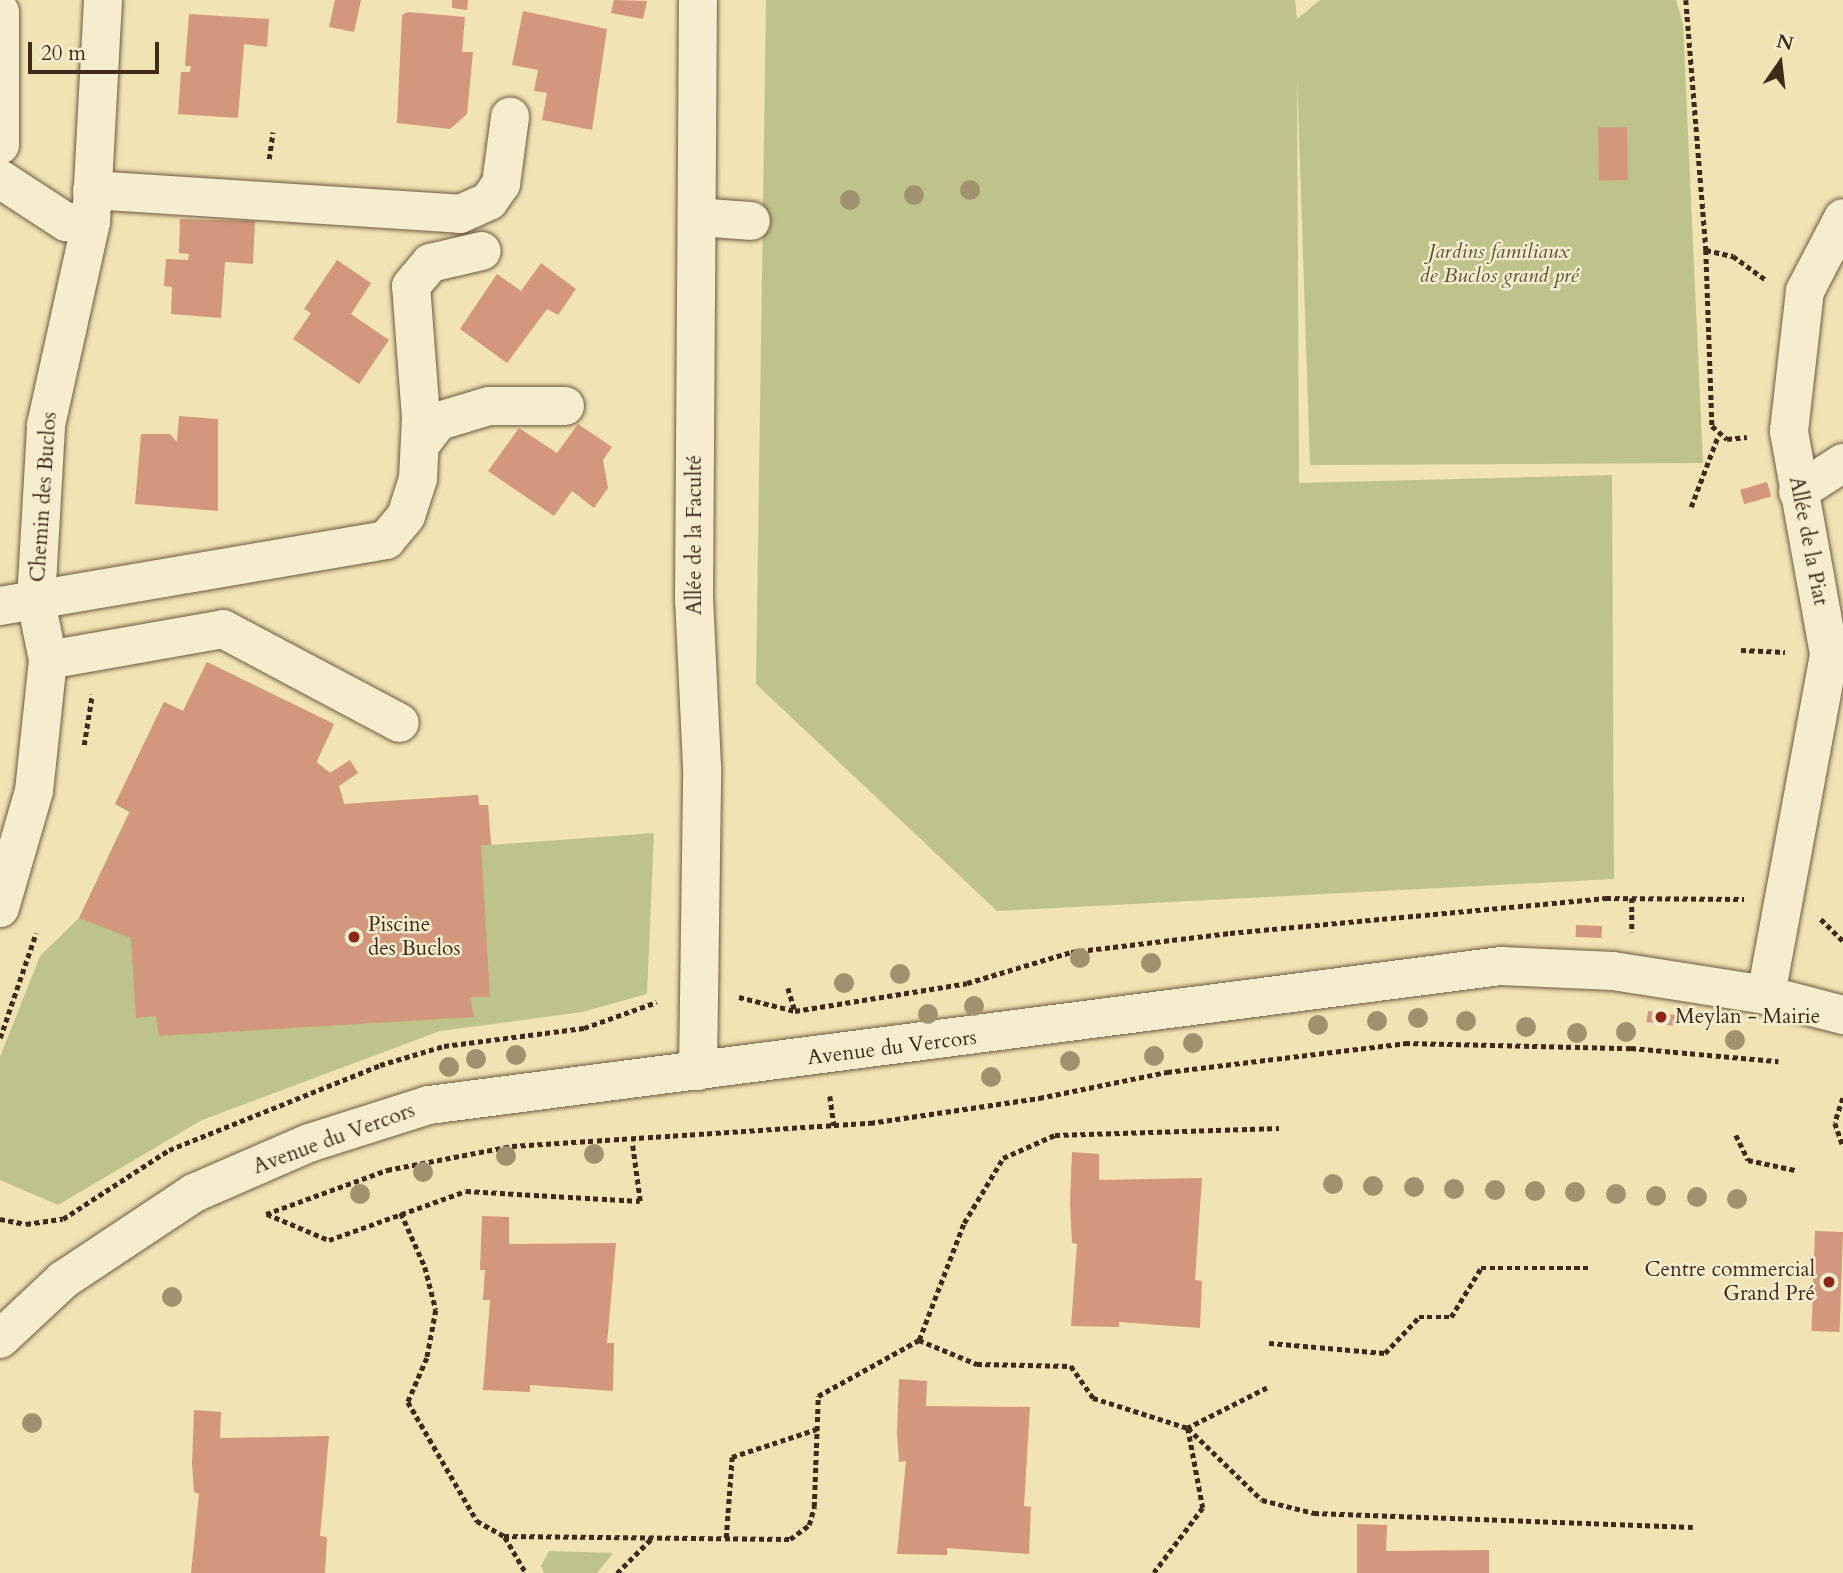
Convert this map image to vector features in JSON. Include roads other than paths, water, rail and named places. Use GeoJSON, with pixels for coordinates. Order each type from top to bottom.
{"type":"FeatureCollection","features":[{"type":"Feature","properties":{"kind":"street","name":"Chemin des Buclos"},"geometry":{"type":"LineString","coordinates":[[0,908],[34,791],[48,660],[18,603],[46,425],[92,206],[103,0]]}},
{"type":"Feature","properties":{"kind":"street","name":"Allée de la Faculté"},"geometry":{"type":"LineString","coordinates":[[698,0],[694,600],[702,767],[698,1071]]}},
{"type":"Feature","properties":{"kind":"street"},"geometry":{"type":"LineString","coordinates":[[0,12],[0,145]]}},
{"type":"Feature","properties":{"kind":"street"},"geometry":{"type":"LineString","coordinates":[[0,179],[66,222],[92,206],[460,214],[489,201],[502,184],[510,117]]}},
{"type":"Feature","properties":{"kind":"street"},"geometry":{"type":"LineString","coordinates":[[696,217],[751,221]]}},
{"type":"Feature","properties":{"kind":"street","name":"Allée de la Piat"},"geometry":{"type":"LineString","coordinates":[[1766,995],[1829,653],[1789,431],[1805,291],[1843,218]]}},
{"type":"Feature","properties":{"kind":"street"},"geometry":{"type":"LineString","coordinates":[[18,603],[386,540],[406,516],[418,480],[420,444],[411,286],[430,263],[482,251]]}},
{"type":"Feature","properties":{"kind":"street"},"geometry":{"type":"LineString","coordinates":[[420,444],[439,421],[489,406],[565,406]]}},
{"type":"Feature","properties":{"kind":"street"},"geometry":{"type":"LineString","coordinates":[[1798,492],[1843,463]]}},
{"type":"Feature","properties":{"kind":"street"},"geometry":{"type":"LineString","coordinates":[[48,660],[223,629],[400,723]]}},
{"type":"Feature","properties":{"kind":"street","name":"Avenue du Vercors"},"geometry":{"type":"LineString","coordinates":[[4,1329],[120,1237],[194,1193],[309,1143],[429,1105],[1501,966],[1613,971],[1766,995],[1843,1015]]}},
{"type":"Feature","properties":{"kind":"place","name":"Piscine des Buclos"},"geometry":{"type":"Point","coordinates":[354,937]}},
{"type":"Feature","properties":{"kind":"place","name":"Meylan - Mairie"},"geometry":{"type":"Point","coordinates":[1661,1017]}},
{"type":"Feature","properties":{"kind":"place","name":"Centre commercial Grand Pré"},"geometry":{"type":"Point","coordinates":[1829,1282]}},
{"type":"Feature","properties":{"kind":"park label","name":"Jardins familiaux de Buclos grand pré"},"geometry":{"type":"Point","coordinates":[1499,264]}}]}
